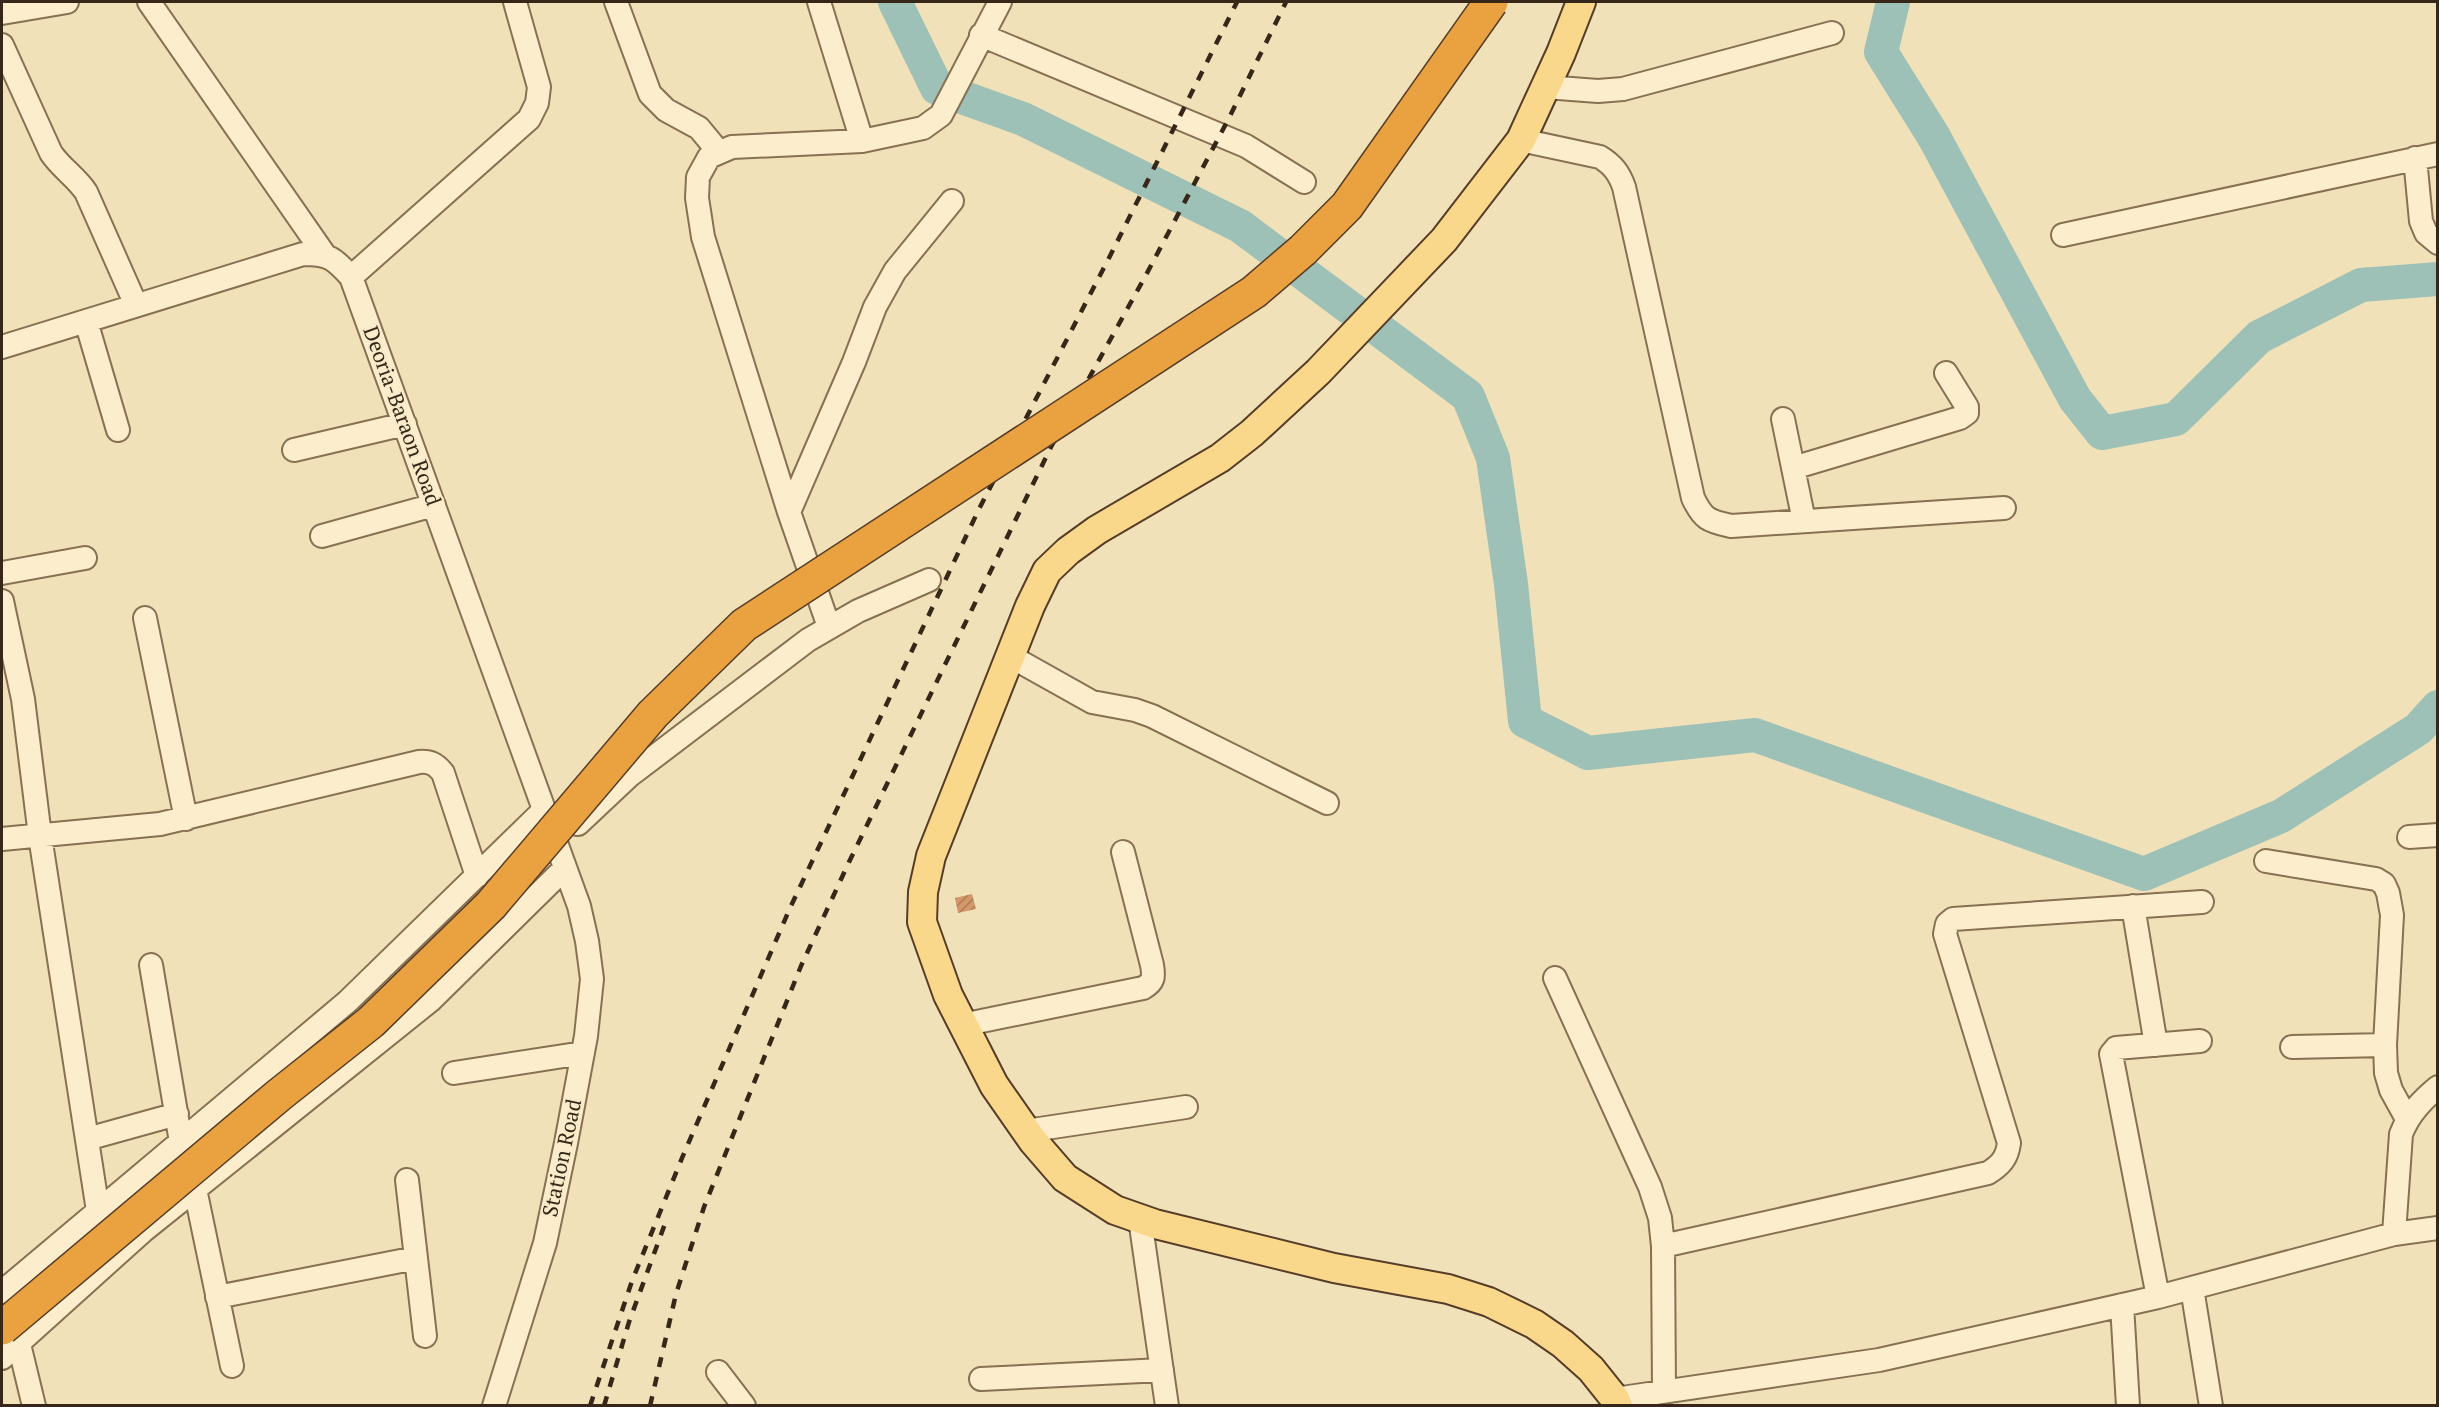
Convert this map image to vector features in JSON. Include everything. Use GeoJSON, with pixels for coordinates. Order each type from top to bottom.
{"type":"FeatureCollection","features":[{"type":"Feature","properties":{"kind":"highway"},"geometry":{"type":"LineString","coordinates":[[7,1344],[279,1095],[380,1014],[491,905],[653,714],[744,625],[1254,292],[1288,264],[1347,206],[1491,2]]}},
{"type":"Feature","properties":{"kind":"main road"},"geometry":{"type":"LineString","coordinates":[[1581,2],[1521,140],[1444,240],[1318,372],[1252,434],[1220,458],[1096,530],[1068,551],[1047,571],[1010,656],[931,856],[923,892],[922,922],[933,957],[962,1025],[994,1085],[1026,1131],[1065,1178],[1116,1210],[1155,1224],[1334,1268],[1448,1289],[1489,1302],[1534,1324],[1563,1344],[1591,1369],[1616,1402]]}},
{"type":"Feature","properties":{"kind":"street"},"geometry":{"type":"LineString","coordinates":[[2,13],[67,2]]}},
{"type":"Feature","properties":{"kind":"street","name":"Deoria-Baraon Road"},"geometry":{"type":"LineString","coordinates":[[149,2],[324,254],[339,264],[351,277],[579,906]]}},
{"type":"Feature","properties":{"kind":"street"},"geometry":{"type":"LineString","coordinates":[[351,277],[529,119],[537,103],[539,87],[515,2]]}},
{"type":"Feature","properties":{"kind":"street"},"geometry":{"type":"LineString","coordinates":[[616,2],[650,94],[666,110],[699,128],[718,151]]}},
{"type":"Feature","properties":{"kind":"street"},"geometry":{"type":"LineString","coordinates":[[819,2],[862,141]]}},
{"type":"Feature","properties":{"kind":"street"},"geometry":{"type":"LineString","coordinates":[[829,627],[809,564],[789,512],[703,237],[697,198],[698,177],[703,165],[710,157],[718,151],[732,147],[862,141],[923,128],[941,115],[1000,2]]}},
{"type":"Feature","properties":{"kind":"street"},"geometry":{"type":"LineString","coordinates":[[1545,87],[1599,92],[1623,89],[1832,33]]}},
{"type":"Feature","properties":{"kind":"street"},"geometry":{"type":"LineString","coordinates":[[978,41],[1246,146],[1304,182]]}},
{"type":"Feature","properties":{"kind":"street"},"geometry":{"type":"LineString","coordinates":[[2,45],[51,153],[57,162],[79,181],[86,192],[136,305]]}},
{"type":"Feature","properties":{"kind":"street"},"geometry":{"type":"LineString","coordinates":[[1521,140],[1600,157],[1610,163],[1619,173],[1694,498],[1702,516],[1731,526],[2004,508]]}},
{"type":"Feature","properties":{"kind":"street"},"geometry":{"type":"LineString","coordinates":[[2064,235],[2438,154]]}},
{"type":"Feature","properties":{"kind":"street"},"geometry":{"type":"LineString","coordinates":[[2415,158],[2421,221],[2426,233],[2438,243]]}},
{"type":"Feature","properties":{"kind":"street"},"geometry":{"type":"LineString","coordinates":[[789,512],[854,362],[875,307],[895,271],[952,201]]}},
{"type":"Feature","properties":{"kind":"street"},"geometry":{"type":"LineString","coordinates":[[2,347],[303,254],[324,254]]}},
{"type":"Feature","properties":{"kind":"street"},"geometry":{"type":"LineString","coordinates":[[86,321],[118,430]]}},
{"type":"Feature","properties":{"kind":"street"},"geometry":{"type":"LineString","coordinates":[[1793,468],[1960,418],[1967,413],[1967,407],[1946,373]]}},
{"type":"Feature","properties":{"kind":"street"},"geometry":{"type":"LineString","coordinates":[[1783,419],[1804,521]]}},
{"type":"Feature","properties":{"kind":"street"},"geometry":{"type":"LineString","coordinates":[[294,450],[405,424]]}},
{"type":"Feature","properties":{"kind":"street"},"geometry":{"type":"LineString","coordinates":[[322,536],[434,505]]}},
{"type":"Feature","properties":{"kind":"street"},"geometry":{"type":"LineString","coordinates":[[2,573],[85,558]]}},
{"type":"Feature","properties":{"kind":"street"},"geometry":{"type":"LineString","coordinates":[[557,847],[585,816],[629,776],[808,640],[881,600],[929,580]]}},
{"type":"Feature","properties":{"kind":"street"},"geometry":{"type":"LineString","coordinates":[[2,601],[12,701],[40,836],[98,1211]]}},
{"type":"Feature","properties":{"kind":"street"},"geometry":{"type":"LineString","coordinates":[[145,618],[186,819]]}},
{"type":"Feature","properties":{"kind":"street"},"geometry":{"type":"LineString","coordinates":[[1010,656],[1092,702],[1136,710],[1152,716],[1327,803]]}},
{"type":"Feature","properties":{"kind":"street"},"geometry":{"type":"LineString","coordinates":[[2,839],[160,824],[428,761],[437,765],[443,773],[477,876]]}},
{"type":"Feature","properties":{"kind":"street"},"geometry":{"type":"LineString","coordinates":[[2,1292],[347,1002],[544,810]]}},
{"type":"Feature","properties":{"kind":"street"},"geometry":{"type":"LineString","coordinates":[[2409,837],[2438,835]]}},
{"type":"Feature","properties":{"kind":"street"},"geometry":{"type":"LineString","coordinates":[[962,1025],[1143,988],[1151,984],[1154,977],[1152,965],[1123,852]]}},
{"type":"Feature","properties":{"kind":"street"},"geometry":{"type":"LineString","coordinates":[[2266,861],[2376,879],[2384,884],[2392,915],[2385,1045],[2386,1073],[2391,1090],[2407,1119]]}},
{"type":"Feature","properties":{"kind":"street"},"geometry":{"type":"LineString","coordinates":[[34,1406],[7,1344],[143,1231],[431,1000],[565,868]]}},
{"type":"Feature","properties":{"kind":"street"},"geometry":{"type":"LineString","coordinates":[[1664,1246],[1988,1173],[1999,1167],[2007,1155],[2009,1143],[1945,933],[1947,924],[1953,919],[2202,902]]}},
{"type":"Feature","properties":{"kind":"street","name":"Station Road"},"geometry":{"type":"LineString","coordinates":[[494,1406],[544,1243],[583,1053],[592,979],[587,940],[579,906]]}},
{"type":"Feature","properties":{"kind":"street"},"geometry":{"type":"LineString","coordinates":[[2133,906],[2156,1045]]}},
{"type":"Feature","properties":{"kind":"street"},"geometry":{"type":"LineString","coordinates":[[151,965],[181,1142]]}},
{"type":"Feature","properties":{"kind":"street"},"geometry":{"type":"LineString","coordinates":[[1555,978],[1650,1187],[1660,1218],[1664,1246],[1664,1391]]}},
{"type":"Feature","properties":{"kind":"street"},"geometry":{"type":"LineString","coordinates":[[2158,1297],[2111,1054],[2116,1048],[2200,1041]]}},
{"type":"Feature","properties":{"kind":"street"},"geometry":{"type":"LineString","coordinates":[[2292,1047],[2385,1045]]}},
{"type":"Feature","properties":{"kind":"street"},"geometry":{"type":"LineString","coordinates":[[454,1073],[583,1053]]}},
{"type":"Feature","properties":{"kind":"street"},"geometry":{"type":"LineString","coordinates":[[2394,1234],[2401,1134],[2407,1119],[2418,1104],[2438,1087]]}},
{"type":"Feature","properties":{"kind":"street"},"geometry":{"type":"LineString","coordinates":[[1026,1131],[1186,1107]]}},
{"type":"Feature","properties":{"kind":"street"},"geometry":{"type":"LineString","coordinates":[[87,1139],[177,1114]]}},
{"type":"Feature","properties":{"kind":"street"},"geometry":{"type":"LineString","coordinates":[[407,1180],[425,1336]]}},
{"type":"Feature","properties":{"kind":"street"},"geometry":{"type":"LineString","coordinates":[[195,1189],[232,1366]]}},
{"type":"Feature","properties":{"kind":"street"},"geometry":{"type":"LineString","coordinates":[[1140,1219],[1167,1406]]}},
{"type":"Feature","properties":{"kind":"street"},"geometry":{"type":"LineString","coordinates":[[1616,1402],[1664,1391],[1879,1360],[2158,1297],[2394,1234],[2438,1228]]}},
{"type":"Feature","properties":{"kind":"street"},"geometry":{"type":"LineString","coordinates":[[217,1297],[416,1258]]}},
{"type":"Feature","properties":{"kind":"street"},"geometry":{"type":"LineString","coordinates":[[2192,1288],[2211,1406]]}},
{"type":"Feature","properties":{"kind":"street"},"geometry":{"type":"LineString","coordinates":[[2122,1305],[2128,1406]]}},
{"type":"Feature","properties":{"kind":"street"},"geometry":{"type":"LineString","coordinates":[[981,1379],[1162,1370]]}},
{"type":"Feature","properties":{"kind":"street"},"geometry":{"type":"LineString","coordinates":[[718,1372],[744,1406]]}},
{"type":"Feature","properties":{"kind":"building"},"geometry":{"type":"Polygon","coordinates":[[[972,894],[976,909],[958,913],[955,898],[972,894]]]}},
{"type":"Feature","properties":{"kind":"waterway"},"geometry":{"type":"LineString","coordinates":[[895,2],[937,88],[1023,119],[1240,226],[1468,396],[1493,458],[1511,584],[1525,721],[1588,753],[1755,735],[2144,874],[2281,816],[2418,729],[2438,707]]}},
{"type":"Feature","properties":{"kind":"waterway"},"geometry":{"type":"LineString","coordinates":[[1893,2],[1881,52],[1934,137],[2075,399],[2102,433],[2176,419],[2259,337],[2361,285],[2438,279]]}},
{"type":"Feature","properties":{"kind":"railway"},"geometry":{"type":"LineString","coordinates":[[590,1406],[632,1281],[682,1158],[790,908],[979,509],[1110,256],[1237,2]]}},
{"type":"Feature","properties":{"kind":"railway"},"geometry":{"type":"LineString","coordinates":[[650,1406],[676,1294],[704,1207],[801,966],[849,862],[1051,447],[1229,118],[1286,2]]}},
{"type":"Feature","properties":{"kind":"railway"},"geometry":{"type":"LineString","coordinates":[[604,1406],[629,1322],[666,1221]]}}]}
